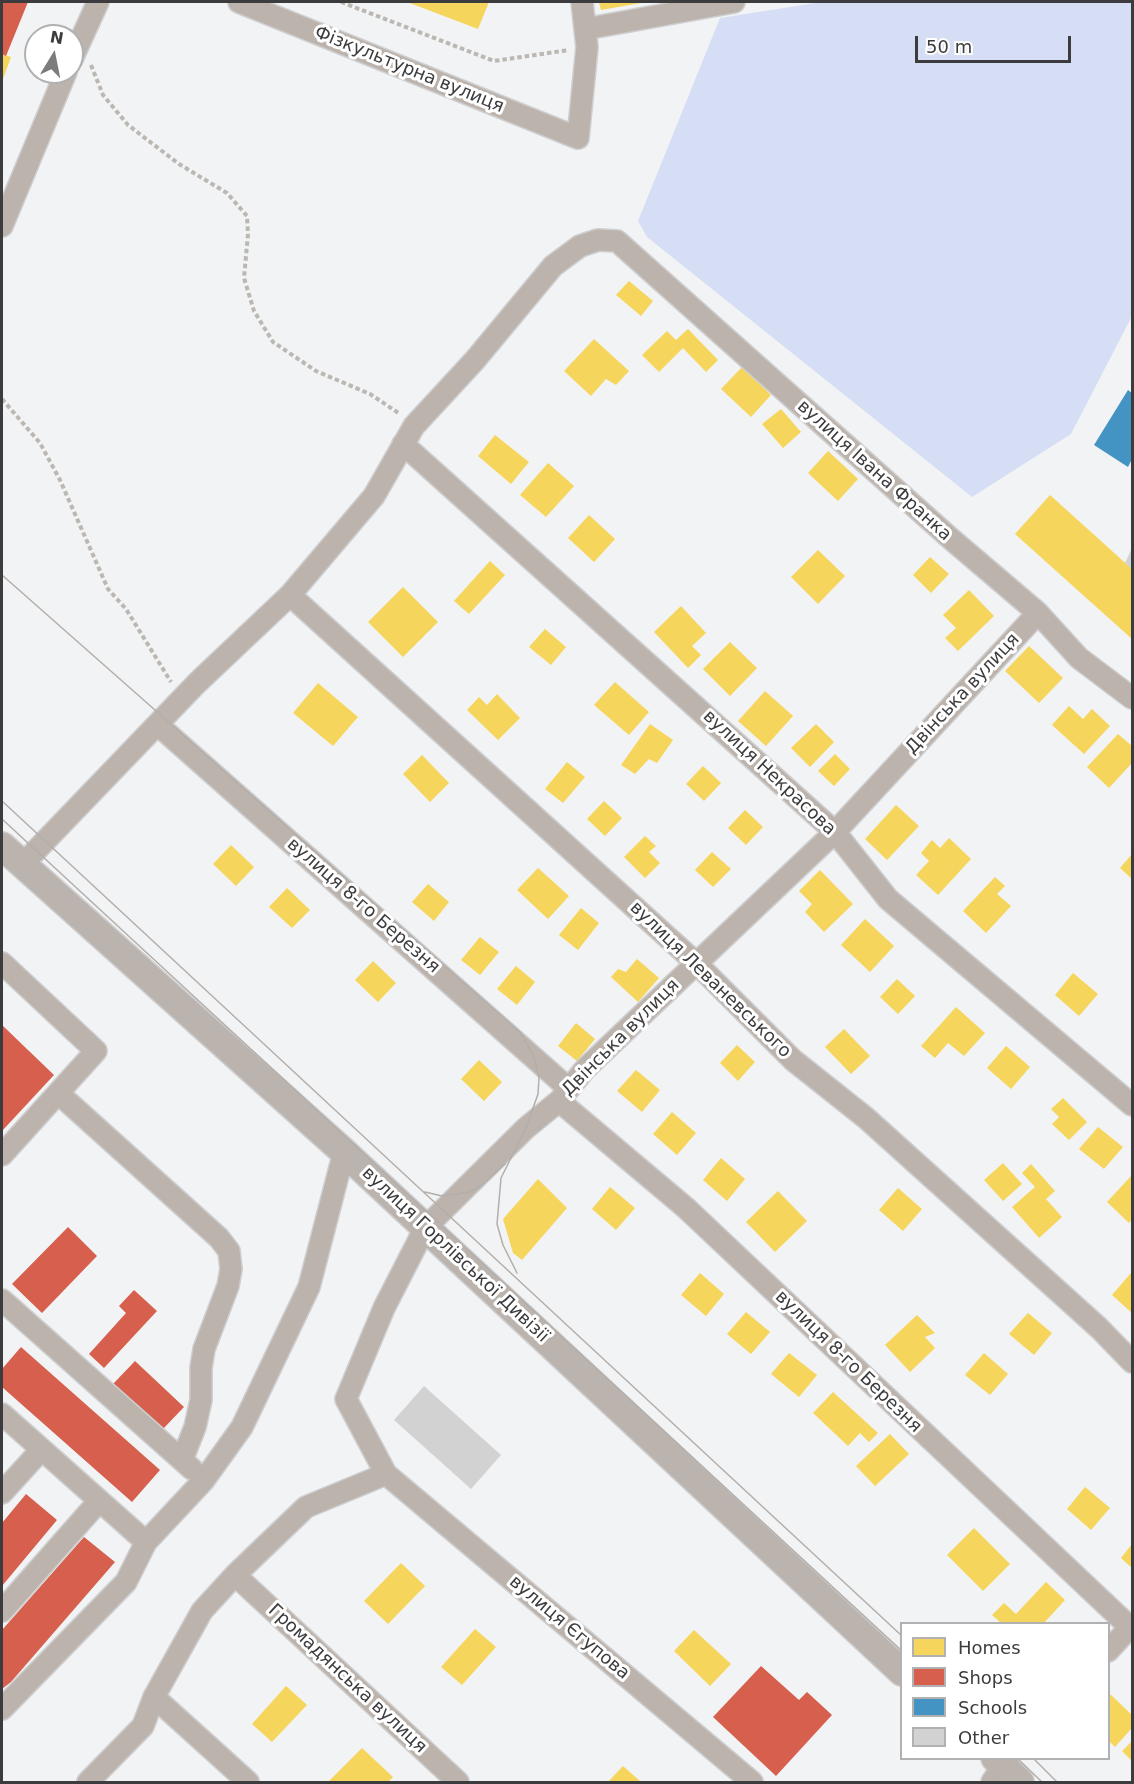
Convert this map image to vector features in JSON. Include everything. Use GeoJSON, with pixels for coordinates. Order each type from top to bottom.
{"type":"FeatureCollection","features":[{"type":"Feature","properties":{"kind":"main road","name":"вулиця Горлівської Дивізії"},"geometry":{"type":"LineString","coordinates":[[2,846],[344,1152],[900,1670]]}},
{"type":"Feature","properties":{"kind":"street"},"geometry":{"type":"LineString","coordinates":[[84,33],[98,2]]}},
{"type":"Feature","properties":{"kind":"street","name":"Фізкультурна вулиця"},"geometry":{"type":"LineString","coordinates":[[239,2],[578,138],[586,38]]}},
{"type":"Feature","properties":{"kind":"street"},"geometry":{"type":"LineString","coordinates":[[582,2],[586,38],[734,2]]}},
{"type":"Feature","properties":{"kind":"street"},"geometry":{"type":"LineString","coordinates":[[2,226],[61,84]]}},
{"type":"Feature","properties":{"kind":"street","name":"вулиця Івана Франка"},"geometry":{"type":"LineString","coordinates":[[408,435],[475,360],[553,266],[580,246],[598,240],[617,241],[950,538],[1038,613],[1079,658],[1132,698]]}},
{"type":"Feature","properties":{"kind":"street"},"geometry":{"type":"LineString","coordinates":[[22,865],[35,848],[181,699],[290,595],[374,496],[408,435]]}},
{"type":"Feature","properties":{"kind":"street","name":"вулиця Некрасова"},"geometry":{"type":"LineString","coordinates":[[408,435],[835,832],[888,899],[1132,1105]]}},
{"type":"Feature","properties":{"kind":"street","name":"вулиця Леваневського"},"geometry":{"type":"LineString","coordinates":[[290,595],[696,963],[793,1060],[866,1118],[1132,1362]]}},
{"type":"Feature","properties":{"kind":"street","name":"Двінська вулиця"},"geometry":{"type":"LineString","coordinates":[[386,1474],[346,1399],[384,1308],[426,1228],[696,963],[835,832],[1038,613]]}},
{"type":"Feature","properties":{"kind":"street","name":"вулиця 8-го Березня"},"geometry":{"type":"LineString","coordinates":[[158,725],[564,1094],[1132,1627]]}},
{"type":"Feature","properties":{"kind":"street"},"geometry":{"type":"LineString","coordinates":[[2,963],[96,1051],[2,1155]]}},
{"type":"Feature","properties":{"kind":"street"},"geometry":{"type":"LineString","coordinates":[[58,1093],[219,1238],[229,1251],[231,1269],[228,1286],[204,1349],[201,1368],[201,1400],[195,1427],[182,1460]]}},
{"type":"Feature","properties":{"kind":"street"},"geometry":{"type":"LineString","coordinates":[[2,1709],[126,1582],[146,1542],[204,1480],[242,1427],[309,1287],[344,1152]]}},
{"type":"Feature","properties":{"kind":"street"},"geometry":{"type":"LineString","coordinates":[[2,1299],[204,1480]]}},
{"type":"Feature","properties":{"kind":"street"},"geometry":{"type":"LineString","coordinates":[[2,1414],[146,1542]]}},
{"type":"Feature","properties":{"kind":"street"},"geometry":{"type":"LineString","coordinates":[[2,1493],[41,1450]]}},
{"type":"Feature","properties":{"kind":"street"},"geometry":{"type":"LineString","coordinates":[[87,1782],[144,1726],[154,1697],[202,1611],[235,1575],[306,1508],[386,1474]]}},
{"type":"Feature","properties":{"kind":"street","name":"вулиця Єгупова"},"geometry":{"type":"LineString","coordinates":[[386,1474],[752,1782]]}},
{"type":"Feature","properties":{"kind":"street"},"geometry":{"type":"LineString","coordinates":[[2,1611],[99,1501]]}},
{"type":"Feature","properties":{"kind":"street","name":"Громадянська вулиця"},"geometry":{"type":"LineString","coordinates":[[235,1575],[458,1782]]}},
{"type":"Feature","properties":{"kind":"street"},"geometry":{"type":"LineString","coordinates":[[1110,1649],[1132,1627]]}},
{"type":"Feature","properties":{"kind":"street"},"geometry":{"type":"LineString","coordinates":[[154,1697],[248,1782]]}},
{"type":"Feature","properties":{"kind":"path"},"geometry":{"type":"LineString","coordinates":[[342,2],[494,61],[586,38]]}},
{"type":"Feature","properties":{"kind":"path"},"geometry":{"type":"LineString","coordinates":[[84,63],[103,95],[122,119],[179,164],[227,193],[247,216],[248,234],[244,278],[254,311],[273,342],[316,371],[389,404],[408,435]]}},
{"type":"Feature","properties":{"kind":"path"},"geometry":{"type":"LineString","coordinates":[[2,399],[40,443],[60,480],[108,589],[126,609],[181,699]]}},
{"type":"Feature","properties":{"kind":"shaded area"},"geometry":{"type":"Polygon","coordinates":[[[822,2],[1132,3],[1132,316],[1071,434],[972,497],[647,237],[638,221],[720,18],[822,2]]]}},
{"type":"Feature","properties":{"kind":"building: Homes"},"geometry":{"type":"Polygon","coordinates":[[[407,2],[489,2],[478,29],[407,2]]]}},
{"type":"Feature","properties":{"kind":"building: Homes"},"geometry":{"type":"Polygon","coordinates":[[[599,2],[641,2],[641,3],[601,10],[599,2]]]}},
{"type":"Feature","properties":{"kind":"building: Homes"},"geometry":{"type":"Polygon","coordinates":[[[2,54],[11,57],[2,82],[2,54]]]}},
{"type":"Feature","properties":{"kind":"building: Homes"},"geometry":{"type":"Polygon","coordinates":[[[629,281],[653,301],[641,316],[616,295],[629,281]]]}},
{"type":"Feature","properties":{"kind":"building: Homes"},"geometry":{"type":"Polygon","coordinates":[[[688,329],[718,360],[706,372],[683,348],[659,372],[642,355],[667,331],[676,340],[688,329]]]}},
{"type":"Feature","properties":{"kind":"building: Homes"},"geometry":{"type":"Polygon","coordinates":[[[594,339],[629,371],[616,385],[606,379],[591,396],[564,371],[594,339]]]}},
{"type":"Feature","properties":{"kind":"building: Homes"},"geometry":{"type":"Polygon","coordinates":[[[742,367],[771,395],[751,417],[721,389],[742,367]]]}},
{"type":"Feature","properties":{"kind":"building: Homes"},"geometry":{"type":"Polygon","coordinates":[[[781,409],[801,432],[783,448],[762,424],[781,409]]]}},
{"type":"Feature","properties":{"kind":"building: Homes"},"geometry":{"type":"Polygon","coordinates":[[[495,435],[529,462],[511,484],[478,456],[495,435]]]}},
{"type":"Feature","properties":{"kind":"building: Homes"},"geometry":{"type":"Polygon","coordinates":[[[828,451],[858,479],[838,501],[808,473],[828,451]]]}},
{"type":"Feature","properties":{"kind":"building: Homes"},"geometry":{"type":"Polygon","coordinates":[[[548,463],[574,486],[546,517],[520,495],[548,463]]]}},
{"type":"Feature","properties":{"kind":"building: Homes"},"geometry":{"type":"Polygon","coordinates":[[[1050,495],[1132,569],[1132,639],[1015,534],[1050,495]]]}},
{"type":"Feature","properties":{"kind":"building: Homes"},"geometry":{"type":"Polygon","coordinates":[[[589,515],[615,539],[594,562],[568,538],[589,515]]]}},
{"type":"Feature","properties":{"kind":"building: Homes"},"geometry":{"type":"Polygon","coordinates":[[[818,550],[845,576],[818,604],[791,577],[818,550]]]}},
{"type":"Feature","properties":{"kind":"building: Homes"},"geometry":{"type":"Polygon","coordinates":[[[930,557],[949,574],[931,593],[913,575],[930,557]]]}},
{"type":"Feature","properties":{"kind":"building: Homes"},"geometry":{"type":"Polygon","coordinates":[[[490,561],[505,575],[469,614],[454,601],[490,561]]]}},
{"type":"Feature","properties":{"kind":"building: Homes"},"geometry":{"type":"Polygon","coordinates":[[[403,587],[438,622],[403,657],[368,622],[403,587]]]}},
{"type":"Feature","properties":{"kind":"building: Homes"},"geometry":{"type":"Polygon","coordinates":[[[969,590],[994,616],[958,651],[945,638],[956,628],[943,615],[969,590]]]}},
{"type":"Feature","properties":{"kind":"building: Homes"},"geometry":{"type":"Polygon","coordinates":[[[681,606],[706,633],[692,646],[701,655],[688,668],[654,632],[681,606]]]}},
{"type":"Feature","properties":{"kind":"building: Homes"},"geometry":{"type":"Polygon","coordinates":[[[545,629],[566,647],[551,665],[529,647],[545,629]]]}},
{"type":"Feature","properties":{"kind":"building: Homes"},"geometry":{"type":"Polygon","coordinates":[[[730,642],[757,668],[730,696],[703,669],[730,642]]]}},
{"type":"Feature","properties":{"kind":"building: Homes"},"geometry":{"type":"Polygon","coordinates":[[[1029,646],[1063,678],[1039,703],[1005,671],[1029,646]]]}},
{"type":"Feature","properties":{"kind":"building: Homes"},"geometry":{"type":"Polygon","coordinates":[[[615,682],[649,712],[629,735],[594,705],[615,682]]]}},
{"type":"Feature","properties":{"kind":"building: Homes"},"geometry":{"type":"Polygon","coordinates":[[[318,683],[358,717],[333,746],[293,713],[318,683]]]}},
{"type":"Feature","properties":{"kind":"building: Homes"},"geometry":{"type":"Polygon","coordinates":[[[765,691],[793,716],[766,746],[738,721],[765,691]]]}},
{"type":"Feature","properties":{"kind":"building: Homes"},"geometry":{"type":"Polygon","coordinates":[[[497,694],[520,718],[498,740],[467,710],[479,697],[487,705],[497,694]]]}},
{"type":"Feature","properties":{"kind":"building: Homes"},"geometry":{"type":"Polygon","coordinates":[[[1069,706],[1083,719],[1092,709],[1110,726],[1084,754],[1052,725],[1069,706]]]}},
{"type":"Feature","properties":{"kind":"building: Homes"},"geometry":{"type":"Polygon","coordinates":[[[650,724],[673,740],[657,763],[649,759],[635,774],[621,765],[650,724]]]}},
{"type":"Feature","properties":{"kind":"building: Homes"},"geometry":{"type":"Polygon","coordinates":[[[816,724],[834,742],[810,767],[791,748],[816,724]]]}},
{"type":"Feature","properties":{"kind":"building: Homes"},"geometry":{"type":"Polygon","coordinates":[[[1118,734],[1132,746],[1132,763],[1109,788],[1087,767],[1118,734]]]}},
{"type":"Feature","properties":{"kind":"building: Homes"},"geometry":{"type":"Polygon","coordinates":[[[835,754],[850,769],[834,786],[818,771],[835,754]]]}},
{"type":"Feature","properties":{"kind":"building: Homes"},"geometry":{"type":"Polygon","coordinates":[[[422,755],[449,783],[430,802],[403,774],[422,755]]]}},
{"type":"Feature","properties":{"kind":"building: Homes"},"geometry":{"type":"Polygon","coordinates":[[[567,762],[585,777],[563,803],[545,789],[567,762]]]}},
{"type":"Feature","properties":{"kind":"building: Homes"},"geometry":{"type":"Polygon","coordinates":[[[703,766],[721,783],[704,801],[686,784],[703,766]]]}},
{"type":"Feature","properties":{"kind":"building: Homes"},"geometry":{"type":"Polygon","coordinates":[[[604,801],[622,818],[605,836],[587,819],[604,801]]]}},
{"type":"Feature","properties":{"kind":"building: Homes"},"geometry":{"type":"Polygon","coordinates":[[[896,805],[919,826],[887,860],[865,839],[896,805]]]}},
{"type":"Feature","properties":{"kind":"building: Homes"},"geometry":{"type":"Polygon","coordinates":[[[745,810],[763,827],[746,845],[728,828],[745,810]]]}},
{"type":"Feature","properties":{"kind":"building: Homes"},"geometry":{"type":"Polygon","coordinates":[[[645,836],[656,846],[649,852],[660,863],[645,878],[624,857],[645,836]]]}},
{"type":"Feature","properties":{"kind":"building: Homes"},"geometry":{"type":"Polygon","coordinates":[[[949,838],[971,859],[938,895],[916,875],[929,861],[921,853],[932,840],[940,848],[949,838]]]}},
{"type":"Feature","properties":{"kind":"building: Homes"},"geometry":{"type":"Polygon","coordinates":[[[231,845],[254,867],[236,886],[213,864],[231,845]]]}},
{"type":"Feature","properties":{"kind":"building: Homes"},"geometry":{"type":"Polygon","coordinates":[[[712,852],[731,869],[713,887],[695,870],[712,852]]]}},
{"type":"Feature","properties":{"kind":"building: Homes"},"geometry":{"type":"Polygon","coordinates":[[[1132,854],[1132,879],[1120,868],[1132,854]]]}},
{"type":"Feature","properties":{"kind":"building: Homes"},"geometry":{"type":"Polygon","coordinates":[[[538,868],[569,896],[548,919],[517,890],[538,868]]]}},
{"type":"Feature","properties":{"kind":"building: Homes"},"geometry":{"type":"Polygon","coordinates":[[[820,870],[853,904],[824,932],[805,912],[812,904],[799,891],[820,870]]]}},
{"type":"Feature","properties":{"kind":"building: Homes"},"geometry":{"type":"Polygon","coordinates":[[[995,877],[1005,886],[997,894],[1011,906],[986,933],[963,911],[995,877]]]}},
{"type":"Feature","properties":{"kind":"building: Homes"},"geometry":{"type":"Polygon","coordinates":[[[428,884],[449,902],[434,921],[412,902],[428,884]]]}},
{"type":"Feature","properties":{"kind":"building: Homes"},"geometry":{"type":"Polygon","coordinates":[[[287,888],[310,910],[292,928],[269,907],[287,888]]]}},
{"type":"Feature","properties":{"kind":"building: Homes"},"geometry":{"type":"Polygon","coordinates":[[[581,908],[599,923],[578,950],[559,935],[581,908]]]}},
{"type":"Feature","properties":{"kind":"building: Homes"},"geometry":{"type":"Polygon","coordinates":[[[865,919],[894,946],[870,972],[841,945],[865,919]]]}},
{"type":"Feature","properties":{"kind":"building: Homes"},"geometry":{"type":"Polygon","coordinates":[[[480,937],[499,952],[480,975],[461,960],[480,937]]]}},
{"type":"Feature","properties":{"kind":"building: Homes"},"geometry":{"type":"Polygon","coordinates":[[[637,959],[659,978],[638,1002],[611,977],[618,969],[626,972],[637,959]]]}},
{"type":"Feature","properties":{"kind":"building: Homes"},"geometry":{"type":"Polygon","coordinates":[[[373,961],[396,983],[378,1002],[355,980],[373,961]]]}},
{"type":"Feature","properties":{"kind":"building: Homes"},"geometry":{"type":"Polygon","coordinates":[[[516,966],[535,982],[517,1005],[497,989],[516,966]]]}},
{"type":"Feature","properties":{"kind":"building: Homes"},"geometry":{"type":"Polygon","coordinates":[[[1073,973],[1098,994],[1079,1016],[1055,995],[1073,973]]]}},
{"type":"Feature","properties":{"kind":"building: Homes"},"geometry":{"type":"Polygon","coordinates":[[[897,979],[915,996],[898,1014],[880,997],[897,979]]]}},
{"type":"Feature","properties":{"kind":"building: Homes"},"geometry":{"type":"Polygon","coordinates":[[[956,1007],[985,1033],[964,1056],[948,1043],[935,1058],[921,1046],[956,1007]]]}},
{"type":"Feature","properties":{"kind":"building: Homes"},"geometry":{"type":"Polygon","coordinates":[[[576,1023],[595,1039],[577,1061],[558,1046],[576,1023]]]}},
{"type":"Feature","properties":{"kind":"building: Homes"},"geometry":{"type":"Polygon","coordinates":[[[844,1029],[870,1056],[851,1074],[825,1047],[844,1029]]]}},
{"type":"Feature","properties":{"kind":"building: Homes"},"geometry":{"type":"Polygon","coordinates":[[[737,1045],[755,1062],[738,1081],[720,1063],[737,1045]]]}},
{"type":"Feature","properties":{"kind":"building: Homes"},"geometry":{"type":"Polygon","coordinates":[[[1006,1046],[1030,1067],[1011,1089],[987,1068],[1006,1046]]]}},
{"type":"Feature","properties":{"kind":"building: Homes"},"geometry":{"type":"Polygon","coordinates":[[[479,1060],[502,1082],[484,1101],[461,1079],[479,1060]]]}},
{"type":"Feature","properties":{"kind":"building: Homes"},"geometry":{"type":"Polygon","coordinates":[[[636,1070],[660,1090],[642,1112],[617,1091],[636,1070]]]}},
{"type":"Feature","properties":{"kind":"building: Homes"},"geometry":{"type":"Polygon","coordinates":[[[1063,1098],[1087,1122],[1069,1140],[1052,1124],[1059,1117],[1051,1109],[1063,1098]]]}},
{"type":"Feature","properties":{"kind":"building: Homes"},"geometry":{"type":"Polygon","coordinates":[[[672,1112],[696,1133],[677,1155],[653,1134],[672,1112]]]}},
{"type":"Feature","properties":{"kind":"building: Homes"},"geometry":{"type":"Polygon","coordinates":[[[1098,1127],[1123,1147],[1104,1169],[1079,1149],[1098,1127]]]}},
{"type":"Feature","properties":{"kind":"building: Homes"},"geometry":{"type":"Polygon","coordinates":[[[721,1158],[745,1179],[727,1201],[703,1180],[721,1158]]]}},
{"type":"Feature","properties":{"kind":"building: Homes"},"geometry":{"type":"Polygon","coordinates":[[[1003,1163],[1022,1184],[1003,1201],[984,1180],[1003,1163]]]}},
{"type":"Feature","properties":{"kind":"building: Homes"},"geometry":{"type":"Polygon","coordinates":[[[1031,1164],[1055,1191],[1046,1199],[1062,1217],[1039,1238],[1012,1207],[1035,1187],[1022,1173],[1031,1164]]]}},
{"type":"Feature","properties":{"kind":"building: Homes"},"geometry":{"type":"Polygon","coordinates":[[[1132,1175],[1132,1219],[1129,1223],[1107,1202],[1132,1175]]]}},
{"type":"Feature","properties":{"kind":"building: Homes"},"geometry":{"type":"Polygon","coordinates":[[[538,1179],[567,1208],[522,1260],[513,1253],[503,1219],[538,1179]]]}},
{"type":"Feature","properties":{"kind":"building: Homes"},"geometry":{"type":"Polygon","coordinates":[[[610,1187],[635,1208],[616,1230],[592,1209],[610,1187]]]}},
{"type":"Feature","properties":{"kind":"building: Homes"},"geometry":{"type":"Polygon","coordinates":[[[898,1188],[922,1209],[903,1231],[879,1210],[898,1188]]]}},
{"type":"Feature","properties":{"kind":"building: Homes"},"geometry":{"type":"Polygon","coordinates":[[[778,1191],[807,1221],[775,1252],[746,1222],[778,1191]]]}},
{"type":"Feature","properties":{"kind":"building: Homes"},"geometry":{"type":"Polygon","coordinates":[[[700,1273],[724,1294],[706,1316],[681,1295],[700,1273]]]}},
{"type":"Feature","properties":{"kind":"building: Homes"},"geometry":{"type":"Polygon","coordinates":[[[1131,1273],[1132,1275],[1132,1313],[1112,1295],[1131,1273]]]}},
{"type":"Feature","properties":{"kind":"building: Homes"},"geometry":{"type":"Polygon","coordinates":[[[746,1312],[770,1332],[751,1354],[727,1334],[746,1312]]]}},
{"type":"Feature","properties":{"kind":"building: Homes"},"geometry":{"type":"Polygon","coordinates":[[[1028,1313],[1052,1333],[1034,1355],[1009,1334],[1028,1313]]]}},
{"type":"Feature","properties":{"kind":"building: Homes"},"geometry":{"type":"Polygon","coordinates":[[[917,1315],[935,1333],[925,1337],[935,1348],[910,1372],[885,1345],[917,1315]]]}},
{"type":"Feature","properties":{"kind":"building: Homes"},"geometry":{"type":"Polygon","coordinates":[[[789,1353],[817,1375],[799,1397],[771,1374],[789,1353]]]}},
{"type":"Feature","properties":{"kind":"building: Homes"},"geometry":{"type":"Polygon","coordinates":[[[984,1353],[1008,1374],[990,1395],[965,1375],[984,1353]]]}},
{"type":"Feature","properties":{"kind":"building: Homes"},"geometry":{"type":"Polygon","coordinates":[[[833,1392],[878,1433],[869,1442],[860,1433],[848,1446],[813,1413],[833,1392]]]}},
{"type":"Feature","properties":{"kind":"building: Homes"},"geometry":{"type":"Polygon","coordinates":[[[890,1434],[909,1454],[875,1486],[856,1466],[890,1434]]]}},
{"type":"Feature","properties":{"kind":"building: Homes"},"geometry":{"type":"Polygon","coordinates":[[[1085,1487],[1110,1508],[1091,1530],[1067,1509],[1085,1487]]]}},
{"type":"Feature","properties":{"kind":"building: Homes"},"geometry":{"type":"Polygon","coordinates":[[[974,1528],[1010,1564],[983,1591],[947,1555],[974,1528]]]}},
{"type":"Feature","properties":{"kind":"building: Homes"},"geometry":{"type":"Polygon","coordinates":[[[1132,1544],[1132,1568],[1121,1558],[1132,1544]]]}},
{"type":"Feature","properties":{"kind":"building: Homes"},"geometry":{"type":"Polygon","coordinates":[[[401,1563],[425,1586],[388,1624],[364,1601],[401,1563]]]}},
{"type":"Feature","properties":{"kind":"building: Homes"},"geometry":{"type":"Polygon","coordinates":[[[1046,1582],[1065,1600],[1045,1622],[1000,1622],[992,1615],[1004,1603],[1016,1614],[1046,1582]]]}},
{"type":"Feature","properties":{"kind":"building: Homes"},"geometry":{"type":"Polygon","coordinates":[[[475,1629],[496,1647],[462,1685],[441,1667],[475,1629]]]}},
{"type":"Feature","properties":{"kind":"building: Homes"},"geometry":{"type":"Polygon","coordinates":[[[694,1630],[731,1664],[710,1686],[674,1651],[694,1630]]]}},
{"type":"Feature","properties":{"kind":"building: Homes"},"geometry":{"type":"Polygon","coordinates":[[[286,1686],[307,1705],[272,1742],[252,1724],[286,1686]]]}},
{"type":"Feature","properties":{"kind":"building: Homes"},"geometry":{"type":"Polygon","coordinates":[[[1110,1694],[1132,1715],[1132,1728],[1115,1747],[1110,1742],[1110,1694]]]}},
{"type":"Feature","properties":{"kind":"building: Homes"},"geometry":{"type":"Polygon","coordinates":[[[1132,1741],[1132,1761],[1122,1751],[1132,1741]]]}},
{"type":"Feature","properties":{"kind":"building: Homes"},"geometry":{"type":"Polygon","coordinates":[[[362,1748],[393,1777],[388,1782],[328,1782],[362,1748]]]}},
{"type":"Feature","properties":{"kind":"building: Homes"},"geometry":{"type":"Polygon","coordinates":[[[623,1766],[641,1782],[608,1782],[623,1766]]]}},
{"type":"Feature","properties":{"kind":"building: Shops"},"geometry":{"type":"Polygon","coordinates":[[[2,2],[28,2],[6,56],[2,54],[2,2]]]}},
{"type":"Feature","properties":{"kind":"building: Shops"},"geometry":{"type":"Polygon","coordinates":[[[2,1025],[54,1075],[2,1131],[2,1025]]]}},
{"type":"Feature","properties":{"kind":"building: Shops"},"geometry":{"type":"Polygon","coordinates":[[[68,1227],[97,1256],[42,1313],[12,1284],[68,1227]]]}},
{"type":"Feature","properties":{"kind":"building: Shops"},"geometry":{"type":"Polygon","coordinates":[[[134,1290],[157,1311],[104,1368],[89,1354],[126,1313],[119,1306],[134,1290]]]}},
{"type":"Feature","properties":{"kind":"building: Shops"},"geometry":{"type":"Polygon","coordinates":[[[21,1347],[160,1470],[132,1502],[2,1387],[2,1369],[21,1347]]]}},
{"type":"Feature","properties":{"kind":"building: Shops"},"geometry":{"type":"Polygon","coordinates":[[[135,1361],[184,1407],[162,1430],[113,1384],[135,1361]]]}},
{"type":"Feature","properties":{"kind":"building: Shops"},"geometry":{"type":"Polygon","coordinates":[[[26,1494],[57,1520],[2,1586],[2,1523],[26,1494]]]}},
{"type":"Feature","properties":{"kind":"building: Shops"},"geometry":{"type":"Polygon","coordinates":[[[84,1537],[115,1562],[11,1682],[2,1689],[2,1630],[84,1537]]]}},
{"type":"Feature","properties":{"kind":"building: Shops"},"geometry":{"type":"Polygon","coordinates":[[[761,1666],[799,1700],[807,1692],[832,1715],[776,1776],[713,1717],[761,1666]]]}},
{"type":"Feature","properties":{"kind":"building: Schools"},"geometry":{"type":"Polygon","coordinates":[[[1128,390],[1132,393],[1132,459],[1128,467],[1094,445],[1128,390]]]}},
{"type":"Feature","properties":{"kind":"building: Other"},"geometry":{"type":"Polygon","coordinates":[[[1132,548],[1132,569],[1125,563],[1132,548]]]}},
{"type":"Feature","properties":{"kind":"building: Other"},"geometry":{"type":"Polygon","coordinates":[[[424,1386],[501,1455],[471,1489],[394,1420],[424,1386]]]}},
{"type":"Feature","properties":{"kind":"tram line"},"geometry":{"type":"LineString","coordinates":[[2,575],[521,1033],[534,1057],[539,1078],[538,1094],[526,1128],[501,1178],[497,1224],[503,1245],[517,1273]]}},
{"type":"Feature","properties":{"kind":"tram line"},"geometry":{"type":"LineString","coordinates":[[2,801],[900,1634]]}},
{"type":"Feature","properties":{"kind":"tram line"},"geometry":{"type":"LineString","coordinates":[[2,819],[900,1649]]}},
{"type":"Feature","properties":{"kind":"tram line"},"geometry":{"type":"LineString","coordinates":[[425,1192],[442,1196],[470,1192],[481,1186],[505,1164]]}},
{"type":"Feature","properties":{"kind":"tram line"},"geometry":{"type":"LineString","coordinates":[[1019,1760],[1042,1782]]}},
{"type":"Feature","properties":{"kind":"tram line"},"geometry":{"type":"LineString","coordinates":[[1035,1760],[1057,1782]]}}]}
